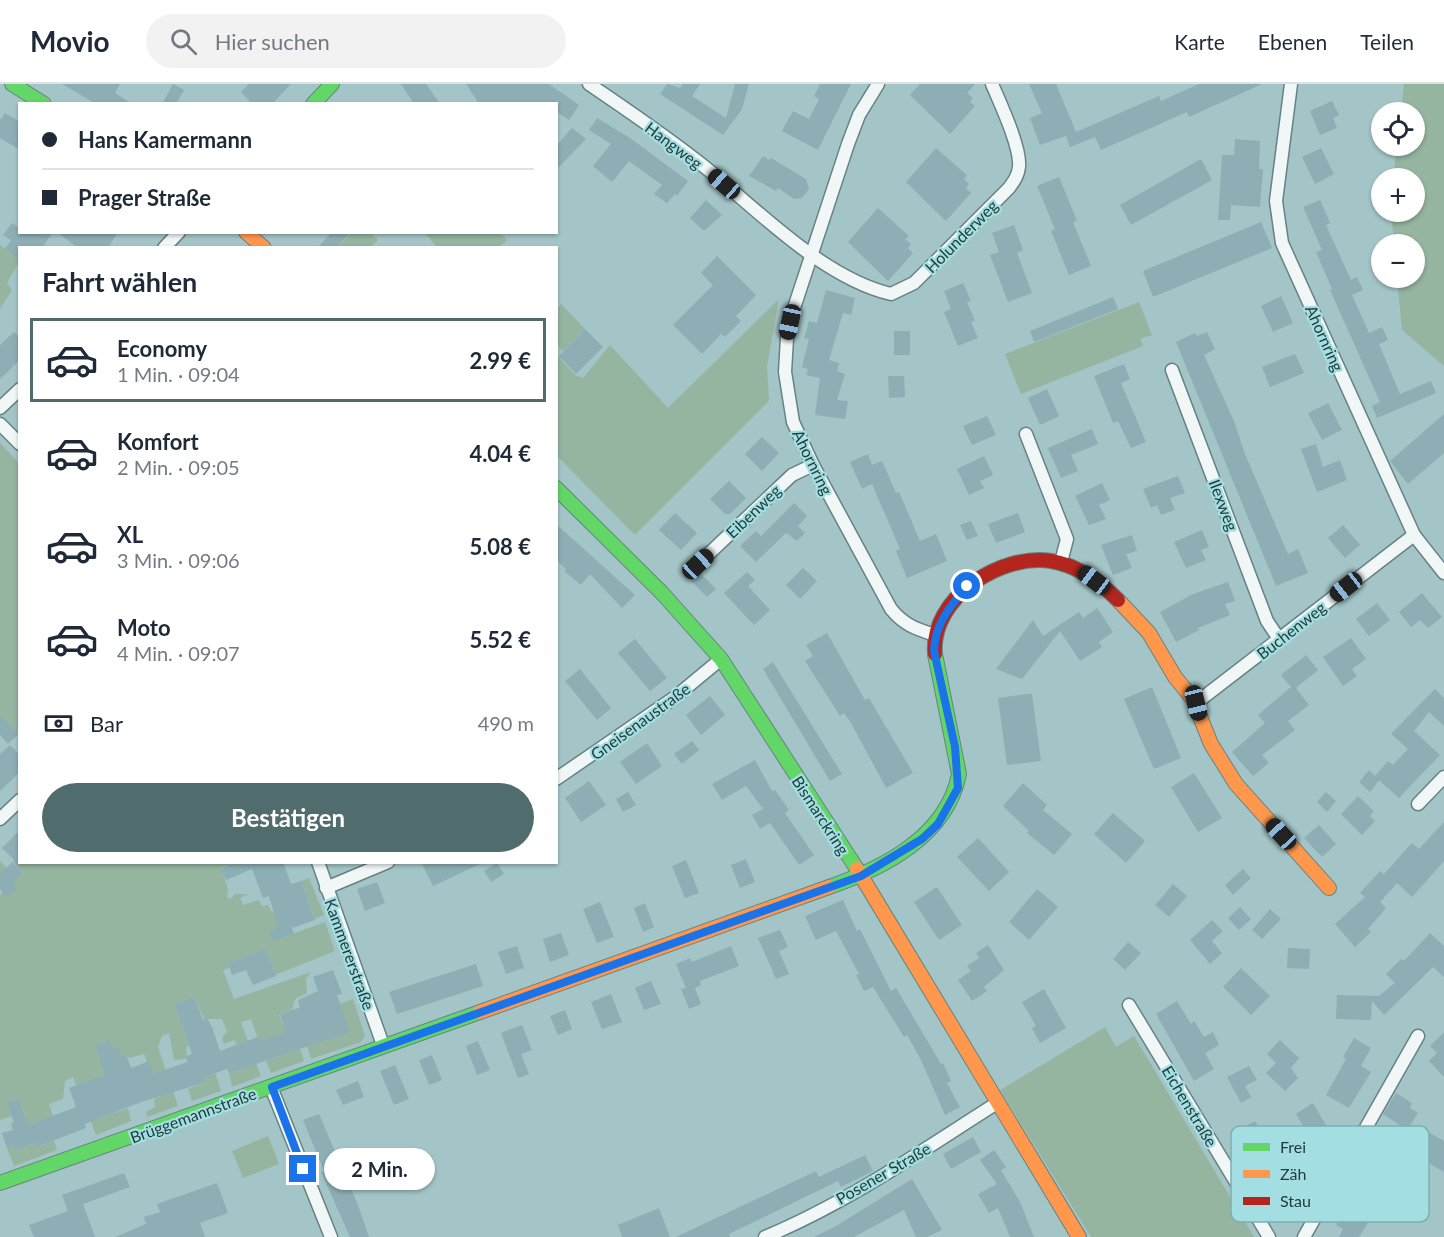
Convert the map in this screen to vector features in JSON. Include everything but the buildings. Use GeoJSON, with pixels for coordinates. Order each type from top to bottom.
{"type":"FeatureCollection","features":[{"type":"Feature","properties":{"kind":"street"},"geometry":{"type":"LineString","coordinates":[[12,84],[41,102]]}},
{"type":"Feature","properties":{"kind":"street"},"geometry":{"type":"LineString","coordinates":[[315,102],[332,84]]}},
{"type":"Feature","properties":{"kind":"street","name":"Hangweg"},"geometry":{"type":"LineString","coordinates":[[589,84],[676,145],[812,256]]}},
{"type":"Feature","properties":{"kind":"street","name":"Ahornring"},"geometry":{"type":"LineString","coordinates":[[878,84],[859,115],[848,144],[794,308],[787,338],[785,372],[793,422],[813,465],[891,609],[907,625],[935,635]]}},
{"type":"Feature","properties":{"kind":"street","name":"Holunderweg"},"geometry":{"type":"LineString","coordinates":[[812,256],[879,291],[891,294],[904,290],[914,283],[1009,188],[1017,177],[1020,164],[1014,141],[992,84]]}},
{"type":"Feature","properties":{"kind":"street","name":"Ahornring"},"geometry":{"type":"LineString","coordinates":[[1291,84],[1276,201],[1282,243],[1414,535],[1444,573]]}},
{"type":"Feature","properties":{"kind":"street"},"geometry":{"type":"LineString","coordinates":[[166,246],[177,234]]}},
{"type":"Feature","properties":{"kind":"street"},"geometry":{"type":"LineString","coordinates":[[248,234],[262,246]]}},
{"type":"Feature","properties":{"kind":"street","name":"Ilexweg"},"geometry":{"type":"LineString","coordinates":[[1172,370],[1267,621],[1279,639]]}},
{"type":"Feature","properties":{"kind":"street"},"geometry":{"type":"LineString","coordinates":[[0,408],[18,391]]}},
{"type":"Feature","properties":{"kind":"street"},"geometry":{"type":"LineString","coordinates":[[0,424],[18,442]]}},
{"type":"Feature","properties":{"kind":"street"},"geometry":{"type":"LineString","coordinates":[[1026,434],[1067,539],[1061,562]]}},
{"type":"Feature","properties":{"kind":"street","name":"Eibenweg"},"geometry":{"type":"LineString","coordinates":[[698,564],[792,475],[813,465]]}},
{"type":"Feature","properties":{"kind":"street","name":"Bismarckring"},"geometry":{"type":"LineString","coordinates":[[559,494],[662,593],[721,659],[861,876],[1079,1237]]}},
{"type":"Feature","properties":{"kind":"street","name":"Buchenweg"},"geometry":{"type":"LineString","coordinates":[[1196,703],[1414,535]]}},
{"type":"Feature","properties":{"kind":"street"},"geometry":{"type":"LineString","coordinates":[[935,635],[943,616],[967,586],[999,566],[1034,558],[1061,562],[1083,572],[1105,588],[1144,627],[1179,683],[1196,703],[1208,739],[1226,769],[1329,888]]}},
{"type":"Feature","properties":{"kind":"street","name":"Brüggemannstraße"},"geometry":{"type":"LineString","coordinates":[[0,1183],[861,876],[922,839],[938,824],[958,788],[955,747],[934,651],[935,635]]}},
{"type":"Feature","properties":{"kind":"street","name":"Gneisenaustraße"},"geometry":{"type":"LineString","coordinates":[[558,777],[674,698],[721,659]]}},
{"type":"Feature","properties":{"kind":"street"},"geometry":{"type":"LineString","coordinates":[[1419,804],[1444,777]]}},
{"type":"Feature","properties":{"kind":"street"},"geometry":{"type":"LineString","coordinates":[[0,819],[18,802]]}},
{"type":"Feature","properties":{"kind":"street","name":"Kammererstraße"},"geometry":{"type":"LineString","coordinates":[[319,864],[383,1045]]}},
{"type":"Feature","properties":{"kind":"street"},"geometry":{"type":"LineString","coordinates":[[326,888],[383,864]]}},
{"type":"Feature","properties":{"kind":"street","name":"Eichenstraße"},"geometry":{"type":"LineString","coordinates":[[1129,1005],[1231,1174]]}},
{"type":"Feature","properties":{"kind":"street"},"geometry":{"type":"LineString","coordinates":[[1367,1126],[1418,1036]]}},
{"type":"Feature","properties":{"kind":"street"},"geometry":{"type":"LineString","coordinates":[[272,1087],[331,1237]]}},
{"type":"Feature","properties":{"kind":"street","name":"Posener Straße"},"geometry":{"type":"LineString","coordinates":[[765,1237],[790,1227],[873,1180],[997,1103]]}},
{"type":"Feature","properties":{"kind":"street","name":"Eichenstraße"},"geometry":{"type":"LineString","coordinates":[[1260,1222],[1269,1237]]}},
{"type":"Feature","properties":{"kind":"street"},"geometry":{"type":"LineString","coordinates":[[1304,1237],[1313,1222]]}},
{"type":"Feature","properties":{"kind":"green space"},"geometry":{"type":"Polygon","coordinates":[[[1404,84],[1444,84],[1444,366],[1402,330],[1398,288],[1425,288],[1425,234],[1393,234],[1392,222],[1425,222],[1425,168],[1394,168],[1396,156],[1425,156],[1425,102],[1402,102],[1404,84]]]}},
{"type":"Feature","properties":{"kind":"green space"},"geometry":{"type":"Polygon","coordinates":[[[351,234],[371,234],[378,240],[371,246],[338,246],[351,234]]]}},
{"type":"Feature","properties":{"kind":"green space"},"geometry":{"type":"Polygon","coordinates":[[[426,234],[501,234],[507,240],[500,246],[436,246],[426,234]]]}},
{"type":"Feature","properties":{"kind":"green space"},"geometry":{"type":"Polygon","coordinates":[[[0,245],[18,258],[18,264],[7,283],[12,290],[0,309],[0,245]]]}},
{"type":"Feature","properties":{"kind":"green space"},"geometry":{"type":"Polygon","coordinates":[[[779,299],[767,366],[769,401],[635,535],[558,457],[558,356],[575,375],[583,378],[610,345],[668,408],[779,299]]]}},
{"type":"Feature","properties":{"kind":"green space"},"geometry":{"type":"Polygon","coordinates":[[[1139,302],[1152,335],[1140,339],[1143,346],[1021,394],[1005,354],[1139,302]]]}},
{"type":"Feature","properties":{"kind":"green space"},"geometry":{"type":"Polygon","coordinates":[[[561,304],[585,329],[563,351],[558,346],[558,308],[561,304]]]}},
{"type":"Feature","properties":{"kind":"green space"},"geometry":{"type":"Polygon","coordinates":[[[0,443],[18,462],[18,734],[0,715],[0,443]]]}},
{"type":"Feature","properties":{"kind":"green space"},"geometry":{"type":"Polygon","coordinates":[[[14,860],[18,864],[231,864],[221,868],[228,889],[227,897],[230,899],[235,894],[249,894],[240,898],[243,905],[259,900],[262,906],[268,905],[272,912],[281,910],[279,939],[325,922],[335,951],[275,975],[265,949],[228,963],[229,968],[223,970],[234,999],[311,972],[306,979],[307,993],[295,999],[292,1010],[279,1015],[283,1025],[353,999],[365,1036],[361,1042],[311,1059],[307,1046],[295,1033],[304,1061],[271,1073],[266,1061],[284,1054],[259,1042],[251,1019],[241,1022],[261,1076],[232,1087],[229,1073],[249,1066],[241,1044],[237,1045],[234,1040],[224,1044],[222,1038],[227,1031],[222,1019],[204,1019],[195,997],[182,1025],[189,1046],[186,1047],[187,1059],[174,1060],[169,1033],[162,1036],[158,1047],[178,1106],[147,1117],[146,1112],[155,1107],[154,1099],[161,1096],[144,1054],[129,1058],[126,1054],[121,1056],[118,1048],[113,1049],[110,1040],[95,1045],[102,1065],[114,1081],[100,1077],[77,1087],[73,1077],[65,1081],[63,1099],[49,1104],[53,1116],[27,1125],[17,1099],[7,1103],[12,1116],[0,1120],[0,894],[4,894],[0,880],[0,861],[17,879],[23,873],[13,862],[14,860]]]}},
{"type":"Feature","properties":{"kind":"green space"},"geometry":{"type":"Polygon","coordinates":[[[309,878],[324,915],[315,919],[301,881],[309,878]]]}},
{"type":"Feature","properties":{"kind":"green space"},"geometry":{"type":"Polygon","coordinates":[[[1105,1027],[1116,1047],[1134,1036],[1231,1198],[1231,1222],[1245,1222],[1254,1237],[1091,1237],[1000,1090],[1105,1027]]]}},
{"type":"Feature","properties":{"kind":"green space"},"geometry":{"type":"Polygon","coordinates":[[[208,1051],[221,1091],[192,1101],[188,1089],[206,1082],[198,1060],[208,1051]]]}},
{"type":"Feature","properties":{"kind":"green space"},"geometry":{"type":"Polygon","coordinates":[[[83,1101],[98,1119],[128,1108],[131,1121],[96,1135],[83,1101]]]}},
{"type":"Feature","properties":{"kind":"green space"},"geometry":{"type":"Polygon","coordinates":[[[49,1136],[53,1137],[57,1150],[14,1166],[7,1148],[13,1146],[15,1150],[36,1143],[38,1147],[51,1142],[49,1136]]]}},
{"type":"Feature","properties":{"kind":"green space"},"geometry":{"type":"Polygon","coordinates":[[[268,1136],[279,1164],[243,1178],[232,1151],[268,1136]]]}},
{"type":"Feature","properties":{"kind":"traffic: fast"},"geometry":{"type":"LineString","coordinates":[[12,84],[41,102]]}},
{"type":"Feature","properties":{"kind":"traffic: fast"},"geometry":{"type":"LineString","coordinates":[[315,102],[332,84]]}},
{"type":"Feature","properties":{"kind":"traffic: fast"},"geometry":{"type":"LineString","coordinates":[[558,490],[662,593],[721,659],[857,869]]}},
{"type":"Feature","properties":{"kind":"traffic: fast"},"geometry":{"type":"LineString","coordinates":[[829,887],[871,870],[910,847],[927,832],[941,815],[952,796],[959,774],[935,654]]}},
{"type":"Feature","properties":{"kind":"traffic: fast"},"geometry":{"type":"LineString","coordinates":[[0,1183],[480,1012]]}},
{"type":"Feature","properties":{"kind":"traffic: slow"},"geometry":{"type":"LineString","coordinates":[[248,234],[262,246]]}},
{"type":"Feature","properties":{"kind":"traffic: slow"},"geometry":{"type":"LineString","coordinates":[[1118,600],[1149,633],[1175,677],[1193,699],[1211,744],[1236,784],[1329,888]]}},
{"type":"Feature","properties":{"kind":"traffic: slow"},"geometry":{"type":"LineString","coordinates":[[857,869],[1079,1237]]}},
{"type":"Feature","properties":{"kind":"traffic: slow"},"geometry":{"type":"LineString","coordinates":[[480,1012],[829,887]]}},
{"type":"Feature","properties":{"kind":"traffic: jam"},"geometry":{"type":"LineString","coordinates":[[935,654],[936,634],[944,615],[956,598],[991,572],[1011,564],[1031,560],[1051,561],[1069,566],[1087,575],[1118,600]]}},
{"type":"Feature","properties":{"kind":"route"},"geometry":{"type":"LineString","coordinates":[[303,1169],[272,1087],[861,876],[922,839],[938,824],[958,788],[959,774],[955,747],[934,651],[935,635],[943,616],[967,586]]}}]}
